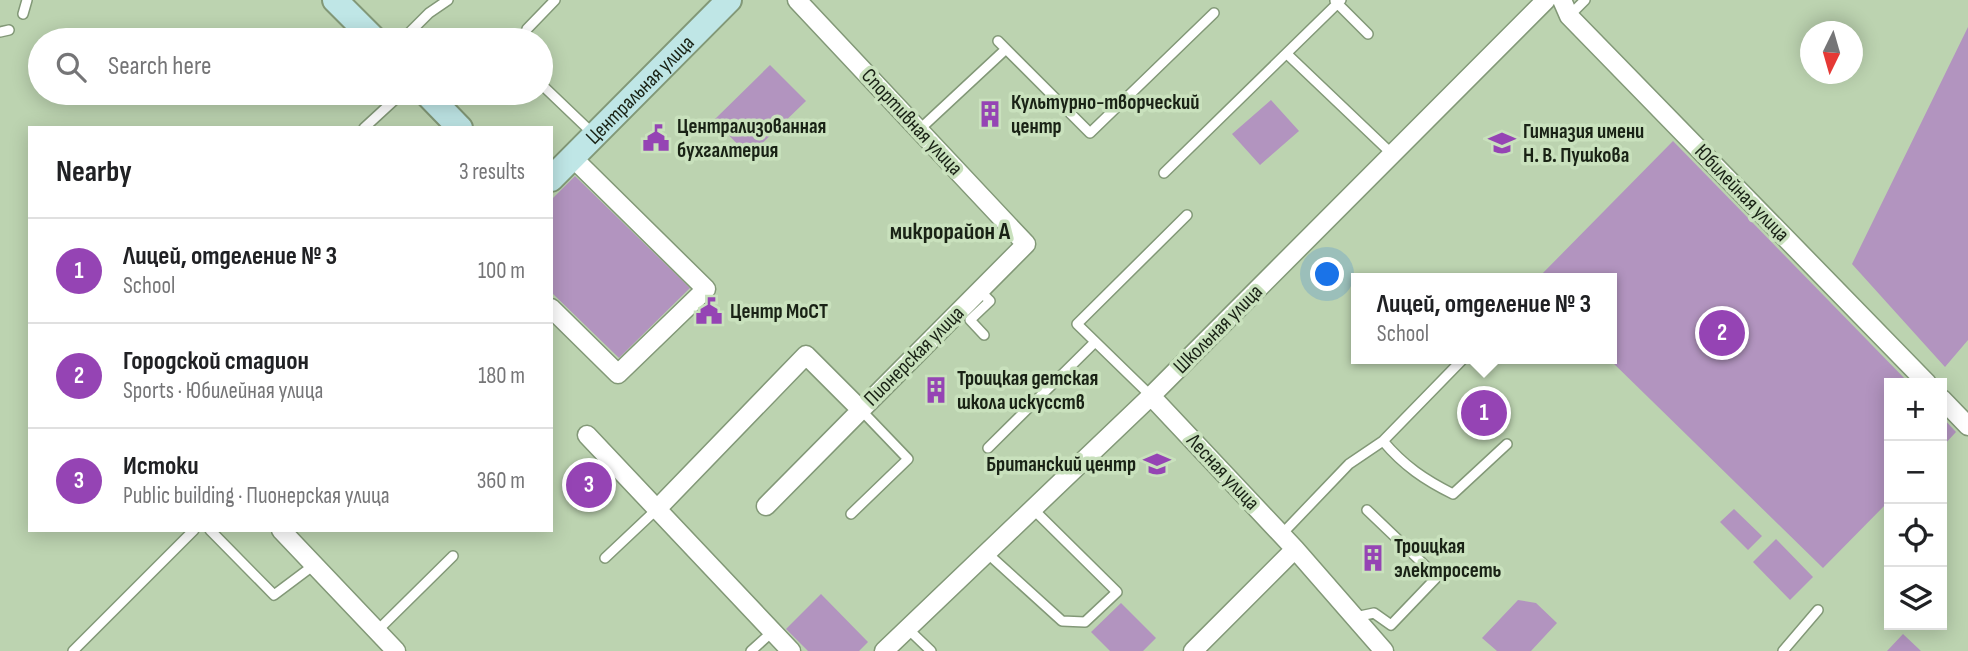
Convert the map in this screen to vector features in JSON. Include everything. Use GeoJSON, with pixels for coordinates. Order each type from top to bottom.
{"type":"FeatureCollection","features":[{"type":"Feature","properties":{"kind":"main road"},"geometry":{"type":"LineString","coordinates":[[335,0],[363,28]]}},
{"type":"Feature","properties":{"kind":"main road","name":"Центральная улица"},"geometry":{"type":"LineString","coordinates":[[553,177],[729,0]]}},
{"type":"Feature","properties":{"kind":"main road"},"geometry":{"type":"LineString","coordinates":[[445,105],[459,126]]}},
{"type":"Feature","properties":{"kind":"street","name":"Спортивная улица"},"geometry":{"type":"LineString","coordinates":[[797,0],[1026,244]]}},
{"type":"Feature","properties":{"kind":"street","name":"Школьная улица"},"geometry":{"type":"LineString","coordinates":[[884,651],[1151,396],[1546,0]]}},
{"type":"Feature","properties":{"kind":"street","name":"Юбилейная улица"},"geometry":{"type":"LineString","coordinates":[[1566,8],[1922,378]]}},
{"type":"Feature","properties":{"kind":"street"},"geometry":{"type":"LineString","coordinates":[[553,310],[618,374],[706,289],[573,158]]}},
{"type":"Feature","properties":{"kind":"street","name":"Пионерская улица"},"geometry":{"type":"LineString","coordinates":[[656,510],[806,362],[861,410],[1026,244]]}},
{"type":"Feature","properties":{"kind":"street","name":"Лесная улица"},"geometry":{"type":"LineString","coordinates":[[1151,396],[1295,549],[1384,651]]}},
{"type":"Feature","properties":{"kind":"street"},"geometry":{"type":"LineString","coordinates":[[1947,404],[1968,426]]}},
{"type":"Feature","properties":{"kind":"street"},"geometry":{"type":"LineString","coordinates":[[766,506],[861,410]]}},
{"type":"Feature","properties":{"kind":"street"},"geometry":{"type":"LineString","coordinates":[[587,435],[791,651]]}},
{"type":"Feature","properties":{"kind":"street"},"geometry":{"type":"LineString","coordinates":[[283,532],[396,651]]}},
{"type":"Feature","properties":{"kind":"street"},"geometry":{"type":"LineString","coordinates":[[1192,651],[1295,549]]}},
{"type":"Feature","properties":{"kind":"lane"},"geometry":{"type":"LineString","coordinates":[[23,14],[27,0]]}},
{"type":"Feature","properties":{"kind":"lane"},"geometry":{"type":"LineString","coordinates":[[414,28],[448,0]]}},
{"type":"Feature","properties":{"kind":"lane"},"geometry":{"type":"LineString","coordinates":[[528,28],[555,0]]}},
{"type":"Feature","properties":{"kind":"lane"},"geometry":{"type":"LineString","coordinates":[[1566,8],[1585,0]]}},
{"type":"Feature","properties":{"kind":"lane"},"geometry":{"type":"LineString","coordinates":[[1164,173],[1287,54],[1337,1],[1368,34]]}},
{"type":"Feature","properties":{"kind":"lane"},"geometry":{"type":"LineString","coordinates":[[998,41],[1090,133],[1214,13]]}},
{"type":"Feature","properties":{"kind":"lane"},"geometry":{"type":"LineString","coordinates":[[920,130],[1006,49]]}},
{"type":"Feature","properties":{"kind":"lane"},"geometry":{"type":"LineString","coordinates":[[1287,54],[1392,155]]}},
{"type":"Feature","properties":{"kind":"lane"},"geometry":{"type":"LineString","coordinates":[[553,95],[586,127]]}},
{"type":"Feature","properties":{"kind":"lane"},"geometry":{"type":"LineString","coordinates":[[366,126],[389,105]]}},
{"type":"Feature","properties":{"kind":"lane"},"geometry":{"type":"LineString","coordinates":[[1151,396],[1077,324],[1187,215]]}},
{"type":"Feature","properties":{"kind":"lane"},"geometry":{"type":"LineString","coordinates":[[980,291],[990,301],[970,320],[984,335]]}},
{"type":"Feature","properties":{"kind":"lane"},"geometry":{"type":"LineString","coordinates":[[988,448],[1095,342]]}},
{"type":"Feature","properties":{"kind":"lane"},"geometry":{"type":"LineString","coordinates":[[1281,535],[1349,464],[1384,441],[1458,364]]}},
{"type":"Feature","properties":{"kind":"lane"},"geometry":{"type":"LineString","coordinates":[[851,514],[908,459],[861,410]]}},
{"type":"Feature","properties":{"kind":"lane"},"geometry":{"type":"LineString","coordinates":[[1384,441],[1401,462],[1422,478],[1453,494],[1507,444]]}},
{"type":"Feature","properties":{"kind":"lane"},"geometry":{"type":"LineString","coordinates":[[987,553],[1062,621],[1085,622],[1117,592],[1033,509]]}},
{"type":"Feature","properties":{"kind":"lane","name":"Пионерская улица"},"geometry":{"type":"LineString","coordinates":[[605,558],[656,510]]}},
{"type":"Feature","properties":{"kind":"lane"},"geometry":{"type":"LineString","coordinates":[[1355,617],[1374,613],[1391,625],[1437,576],[1367,510]]}},
{"type":"Feature","properties":{"kind":"lane"},"geometry":{"type":"LineString","coordinates":[[73,651],[192,532]]}},
{"type":"Feature","properties":{"kind":"lane"},"geometry":{"type":"LineString","coordinates":[[212,532],[274,595],[314,565]]}},
{"type":"Feature","properties":{"kind":"lane"},"geometry":{"type":"LineString","coordinates":[[1063,558],[1072,549]]}},
{"type":"Feature","properties":{"kind":"lane"},"geometry":{"type":"LineString","coordinates":[[377,631],[453,556]]}},
{"type":"Feature","properties":{"kind":"lane"},"geometry":{"type":"LineString","coordinates":[[1783,651],[1818,610]]}},
{"type":"Feature","properties":{"kind":"lane"},"geometry":{"type":"LineString","coordinates":[[906,628],[932,651]]}},
{"type":"Feature","properties":{"kind":"lane"},"geometry":{"type":"LineString","coordinates":[[751,651],[772,632]]}},
{"type":"Feature","properties":{"kind":"shaded area"},"geometry":{"type":"Polygon","coordinates":[[[1968,27],[1968,340],[1945,367],[1852,264],[1968,27]]]}},
{"type":"Feature","properties":{"kind":"shaded area"},"geometry":{"type":"Polygon","coordinates":[[[770,65],[806,101],[749,156],[714,120],[770,65]]]}},
{"type":"Feature","properties":{"kind":"shaded area"},"geometry":{"type":"Polygon","coordinates":[[[1271,100],[1299,131],[1260,165],[1232,134],[1271,100]]]}},
{"type":"Feature","properties":{"kind":"shaded area"},"geometry":{"type":"Polygon","coordinates":[[[1673,141],[1904,378],[1884,378],[1884,506],[1823,568],[1614,364],[1617,364],[1617,273],[1543,273],[1673,141]]]}},
{"type":"Feature","properties":{"kind":"shaded area"},"geometry":{"type":"Polygon","coordinates":[[[575,176],[690,288],[619,358],[553,294],[553,198],[575,176]]]}},
{"type":"Feature","properties":{"kind":"shaded area"},"geometry":{"type":"Polygon","coordinates":[[[1947,422],[1956,432],[1947,442],[1947,422]]]}},
{"type":"Feature","properties":{"kind":"shaded area"},"geometry":{"type":"Polygon","coordinates":[[[1734,509],[1762,536],[1748,550],[1720,522],[1734,509]]]}},
{"type":"Feature","properties":{"kind":"shaded area"},"geometry":{"type":"Polygon","coordinates":[[[1776,539],[1813,577],[1790,600],[1753,562],[1776,539]]]}},
{"type":"Feature","properties":{"kind":"shaded area"},"geometry":{"type":"Polygon","coordinates":[[[821,594],[868,642],[859,651],[808,651],[786,629],[821,594]]]}},
{"type":"Feature","properties":{"kind":"shaded area"},"geometry":{"type":"Polygon","coordinates":[[[1518,600],[1536,603],[1557,623],[1531,651],[1497,651],[1482,638],[1518,600]]]}},
{"type":"Feature","properties":{"kind":"shaded area"},"geometry":{"type":"Polygon","coordinates":[[[1121,603],[1156,638],[1143,651],[1110,651],[1091,632],[1121,603]]]}},
{"type":"Feature","properties":{"kind":"shaded area"},"geometry":{"type":"Polygon","coordinates":[[[1903,634],[1921,651],[1887,651],[1903,634]]]}},
{"type":"Feature","properties":{"kind":"place","name":"Культурно-творческий центр"},"geometry":{"type":"Point","coordinates":[990,114]}},
{"type":"Feature","properties":{"kind":"place","name":"Централизованная бухгалтерия"},"geometry":{"type":"Point","coordinates":[656,138]}},
{"type":"Feature","properties":{"kind":"place","name":"Гимназия имени Н. В. Пушкова"},"geometry":{"type":"Point","coordinates":[1502,143]}},
{"type":"Feature","properties":{"kind":"place","name":"Центр МоСТ"},"geometry":{"type":"Point","coordinates":[709,311]}},
{"type":"Feature","properties":{"kind":"place","name":"Городской стадион"},"geometry":{"type":"Point","coordinates":[1722,333]}},
{"type":"Feature","properties":{"kind":"place","name":"Троицкая детская школа искусств"},"geometry":{"type":"Point","coordinates":[936,390]}},
{"type":"Feature","properties":{"kind":"place","name":"Лицей, отделение № 3"},"geometry":{"type":"Point","coordinates":[1484,413]}},
{"type":"Feature","properties":{"kind":"place","name":"Британский центр"},"geometry":{"type":"Point","coordinates":[1157,464]}},
{"type":"Feature","properties":{"kind":"place","name":"Истоки"},"geometry":{"type":"Point","coordinates":[589,485]}},
{"type":"Feature","properties":{"kind":"place","name":"Троицкая электросеть"},"geometry":{"type":"Point","coordinates":[1373,558]}},
{"type":"Feature","properties":{"kind":"district","name":"микрорайон А"},"geometry":{"type":"Point","coordinates":[950,231]}}]}
